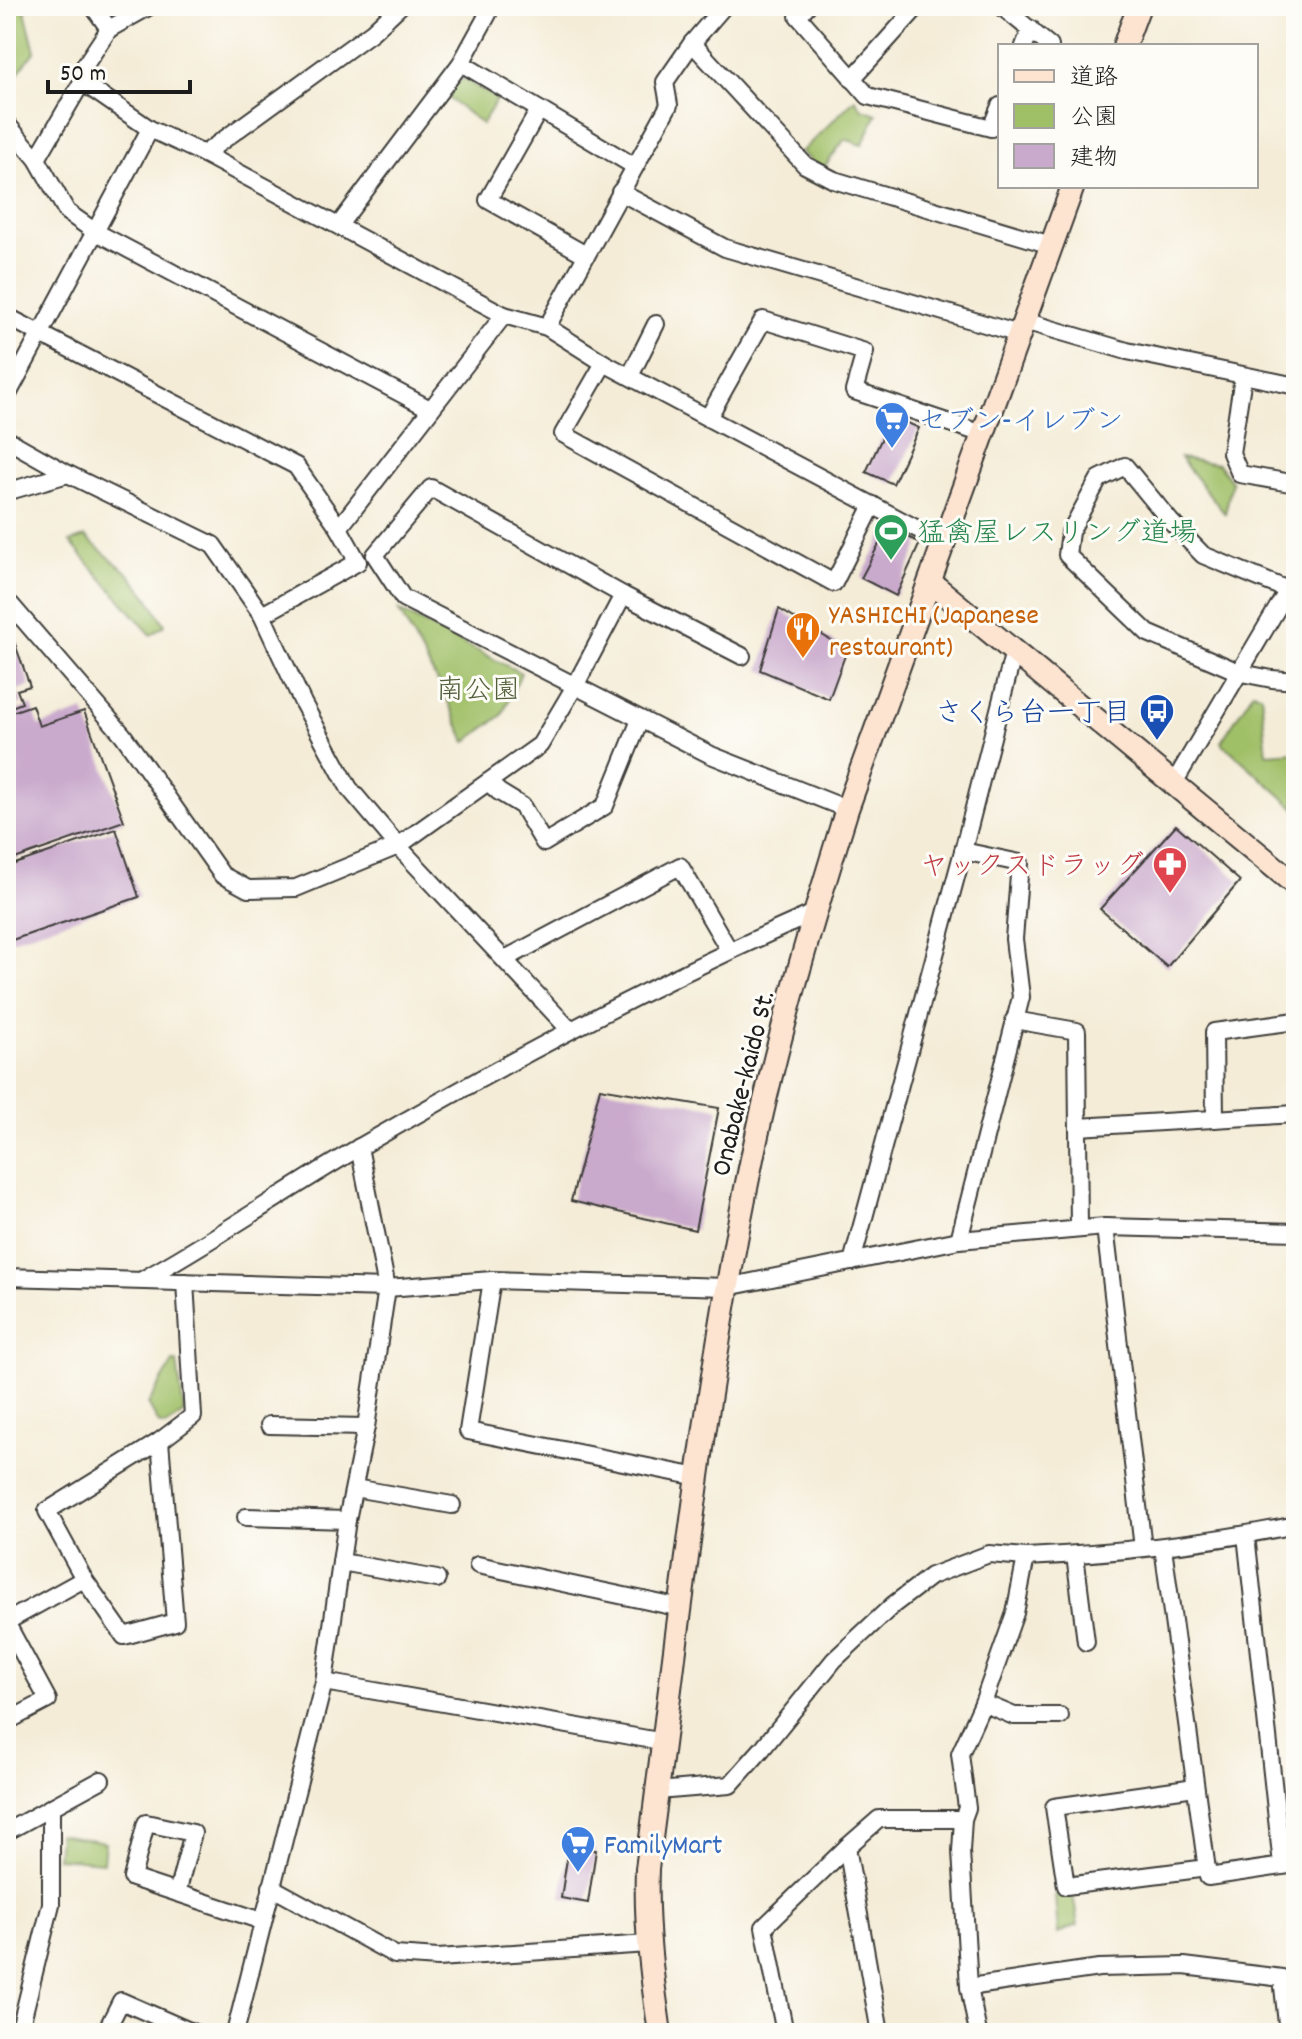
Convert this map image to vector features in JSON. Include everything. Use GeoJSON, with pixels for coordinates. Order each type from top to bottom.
{"type":"FeatureCollection","features":[{"type":"Feature","properties":{"kind":"street"},"geometry":{"type":"LineString","coordinates":[[93,6],[109,29]]}},
{"type":"Feature","properties":{"kind":"street"},"geometry":{"type":"LineString","coordinates":[[37,159],[82,82],[85,65],[109,29],[150,6]]}},
{"type":"Feature","properties":{"kind":"street"},"geometry":{"type":"LineString","coordinates":[[204,154],[372,32],[400,6]]}},
{"type":"Feature","properties":{"kind":"street"},"geometry":{"type":"LineString","coordinates":[[339,225],[461,63],[488,14],[481,6]]}},
{"type":"Feature","properties":{"kind":"street"},"geometry":{"type":"LineString","coordinates":[[807,6],[798,16],[868,96],[991,128],[998,111]]}},
{"type":"Feature","properties":{"kind":"street"},"geometry":{"type":"LineString","coordinates":[[852,79],[918,6]]}},
{"type":"Feature","properties":{"kind":"street"},"geometry":{"type":"LineString","coordinates":[[1001,6],[1048,44]]}},
{"type":"Feature","properties":{"kind":"street"},"geometry":{"type":"LineString","coordinates":[[547,327],[669,105],[665,82],[717,9]]}},
{"type":"Feature","properties":{"kind":"street"},"geometry":{"type":"LineString","coordinates":[[1125,44],[1134,9]]}},
{"type":"Feature","properties":{"kind":"street"},"geometry":{"type":"LineString","coordinates":[[1025,44],[1031,29]]}},
{"type":"Feature","properties":{"kind":"street"},"geometry":{"type":"LineString","coordinates":[[692,43],[805,165],[834,180],[1051,245]]}},
{"type":"Feature","properties":{"kind":"street"},"geometry":{"type":"LineString","coordinates":[[461,63],[634,166]]}},
{"type":"Feature","properties":{"kind":"street"},"geometry":{"type":"LineString","coordinates":[[82,82],[150,129],[204,154],[504,315],[547,327],[604,363],[944,543]]}},
{"type":"Feature","properties":{"kind":"street"},"geometry":{"type":"LineString","coordinates":[[539,110],[488,200],[586,255]]}},
{"type":"Feature","properties":{"kind":"street"},"geometry":{"type":"LineString","coordinates":[[6,123],[37,159],[67,212],[94,231],[430,409]]}},
{"type":"Feature","properties":{"kind":"street"},"geometry":{"type":"LineString","coordinates":[[6,398],[150,129]]}},
{"type":"Feature","properties":{"kind":"street","name":"Onabake-kaido St."},"geometry":{"type":"LineString","coordinates":[[660,2033],[648,1944],[647,1869],[698,1477],[746,1185],[814,913],[847,809],[1072,188]]}},
{"type":"Feature","properties":{"kind":"street"},"geometry":{"type":"LineString","coordinates":[[620,192],[725,248],[1022,328],[1296,386]]}},
{"type":"Feature","properties":{"kind":"street"},"geometry":{"type":"LineString","coordinates":[[339,528],[504,315]]}},
{"type":"Feature","properties":{"kind":"street"},"geometry":{"type":"LineString","coordinates":[[6,316],[296,466],[339,528],[358,562],[262,615]]}},
{"type":"Feature","properties":{"kind":"street"},"geometry":{"type":"LineString","coordinates":[[708,418],[763,320],[865,352],[854,391],[983,434]]}},
{"type":"Feature","properties":{"kind":"street"},"geometry":{"type":"LineString","coordinates":[[630,376],[656,324]]}},
{"type":"Feature","properties":{"kind":"street"},"geometry":{"type":"LineString","coordinates":[[604,363],[563,434],[834,583],[873,505]]}},
{"type":"Feature","properties":{"kind":"street"},"geometry":{"type":"LineString","coordinates":[[1243,377],[1231,453],[1240,474],[1296,484]]}},
{"type":"Feature","properties":{"kind":"street"},"geometry":{"type":"LineString","coordinates":[[6,439],[68,474],[213,545],[262,615],[303,703],[349,788],[398,846],[569,1029]]}},
{"type":"Feature","properties":{"kind":"street"},"geometry":{"type":"LineString","coordinates":[[1174,783],[1241,673],[1292,591],[1203,555],[1125,466],[1099,479],[1070,532],[1067,555],[1148,633],[1241,673],[1296,681]]}},
{"type":"Feature","properties":{"kind":"street"},"geometry":{"type":"LineString","coordinates":[[6,492],[68,474]]}},
{"type":"Feature","properties":{"kind":"street"},"geometry":{"type":"LineString","coordinates":[[742,656],[623,595],[431,488],[375,555],[403,598],[711,755],[847,809]]}},
{"type":"Feature","properties":{"kind":"street"},"geometry":{"type":"LineString","coordinates":[[930,582],[1296,885]]}},
{"type":"Feature","properties":{"kind":"street"},"geometry":{"type":"LineString","coordinates":[[6,605],[11,605],[123,735],[222,875],[248,889],[296,888],[398,846],[540,745],[623,595]]}},
{"type":"Feature","properties":{"kind":"street"},"geometry":{"type":"LineString","coordinates":[[852,1262],[1014,651]]}},
{"type":"Feature","properties":{"kind":"street"},"geometry":{"type":"LineString","coordinates":[[488,782],[522,806],[544,843],[605,806],[640,720]]}},
{"type":"Feature","properties":{"kind":"street"},"geometry":{"type":"LineString","coordinates":[[959,1240],[1021,997],[1014,939],[1020,863],[963,851]]}},
{"type":"Feature","properties":{"kind":"street"},"geometry":{"type":"LineString","coordinates":[[505,959],[680,866],[729,950]]}},
{"type":"Feature","properties":{"kind":"street"},"geometry":{"type":"LineString","coordinates":[[141,1281],[359,1147],[569,1029],[729,950],[814,913]]}},
{"type":"Feature","properties":{"kind":"street"},"geometry":{"type":"LineString","coordinates":[[1014,1020],[1077,1031],[1079,1229]]}},
{"type":"Feature","properties":{"kind":"street"},"geometry":{"type":"LineString","coordinates":[[1215,1119],[1214,1032],[1296,1021]]}},
{"type":"Feature","properties":{"kind":"street"},"geometry":{"type":"LineString","coordinates":[[1078,1127],[1296,1114]]}},
{"type":"Feature","properties":{"kind":"street"},"geometry":{"type":"LineString","coordinates":[[235,2033],[324,1682],[347,1520],[366,1427],[387,1288],[359,1147]]}},
{"type":"Feature","properties":{"kind":"street"},"geometry":{"type":"LineString","coordinates":[[1105,1227],[1143,1548]]}},
{"type":"Feature","properties":{"kind":"street"},"geometry":{"type":"LineString","coordinates":[[6,1277],[387,1288],[492,1280],[727,1287],[959,1240],[1105,1227],[1296,1232]]}},
{"type":"Feature","properties":{"kind":"street"},"geometry":{"type":"LineString","coordinates":[[492,1280],[468,1431],[698,1477]]}},
{"type":"Feature","properties":{"kind":"street"},"geometry":{"type":"LineString","coordinates":[[160,1441],[175,1622],[124,1636],[84,1579],[47,1511],[160,1441],[193,1416],[185,1282]]}},
{"type":"Feature","properties":{"kind":"street"},"geometry":{"type":"LineString","coordinates":[[269,1425],[366,1427]]}},
{"type":"Feature","properties":{"kind":"street"},"geometry":{"type":"LineString","coordinates":[[354,1488],[452,1505]]}},
{"type":"Feature","properties":{"kind":"street"},"geometry":{"type":"LineString","coordinates":[[246,1517],[347,1520]]}},
{"type":"Feature","properties":{"kind":"street"},"geometry":{"type":"LineString","coordinates":[[657,1791],[730,1785],[834,1660],[893,1605],[931,1576],[989,1554],[1026,1557],[1163,1547],[1296,1525]]}},
{"type":"Feature","properties":{"kind":"street"},"geometry":{"type":"LineString","coordinates":[[1163,1547],[1208,1877],[1289,1864],[1246,1535]]}},
{"type":"Feature","properties":{"kind":"street"},"geometry":{"type":"LineString","coordinates":[[1075,1555],[1086,1642]]}},
{"type":"Feature","properties":{"kind":"street"},"geometry":{"type":"LineString","coordinates":[[978,2033],[969,1987],[961,1851],[963,1819],[967,1808],[960,1754],[983,1703],[1015,1613],[1026,1557]]}},
{"type":"Feature","properties":{"kind":"street"},"geometry":{"type":"LineString","coordinates":[[341,1562],[437,1579]]}},
{"type":"Feature","properties":{"kind":"street"},"geometry":{"type":"LineString","coordinates":[[478,1565],[681,1608]]}},
{"type":"Feature","properties":{"kind":"street"},"geometry":{"type":"LineString","coordinates":[[6,1722],[48,1700],[6,1622],[84,1579]]}},
{"type":"Feature","properties":{"kind":"street"},"geometry":{"type":"LineString","coordinates":[[324,1682],[664,1742]]}},
{"type":"Feature","properties":{"kind":"street"},"geometry":{"type":"LineString","coordinates":[[983,1703],[1014,1716],[1060,1716]]}},
{"type":"Feature","properties":{"kind":"street"},"geometry":{"type":"LineString","coordinates":[[6,1832],[101,1780]]}},
{"type":"Feature","properties":{"kind":"street"},"geometry":{"type":"LineString","coordinates":[[1195,1787],[1054,1807],[1066,1886],[1207,1868]]}},
{"type":"Feature","properties":{"kind":"street"},"geometry":{"type":"LineString","coordinates":[[19,2033],[51,1904],[51,1807]]}},
{"type":"Feature","properties":{"kind":"street"},"geometry":{"type":"LineString","coordinates":[[785,2033],[764,1927],[879,1819],[963,1819]]}},
{"type":"Feature","properties":{"kind":"street"},"geometry":{"type":"LineString","coordinates":[[177,1893],[193,1833],[146,1823],[132,1878],[177,1893],[262,1921]]}},
{"type":"Feature","properties":{"kind":"street"},"geometry":{"type":"LineString","coordinates":[[847,1847],[880,2033]]}},
{"type":"Feature","properties":{"kind":"street"},"geometry":{"type":"LineString","coordinates":[[271,1887],[395,1955],[438,1958],[648,1944]]}},
{"type":"Feature","properties":{"kind":"street"},"geometry":{"type":"LineString","coordinates":[[969,1987],[1099,1968],[1184,1966],[1282,1978],[1288,2033]]}},
{"type":"Feature","properties":{"kind":"street"},"geometry":{"type":"LineString","coordinates":[[105,2033],[121,2001],[194,2033]]}},
{"type":"Feature","properties":{"kind":"green space"},"geometry":{"type":"Polygon","coordinates":[[[6,6],[19,6],[25,11],[35,51],[6,88],[6,6]]]}},
{"type":"Feature","properties":{"kind":"green space"},"geometry":{"type":"Polygon","coordinates":[[[464,79],[497,99],[482,124],[446,96],[457,81],[464,79]]]}},
{"type":"Feature","properties":{"kind":"green space"},"geometry":{"type":"Polygon","coordinates":[[[855,99],[862,109],[877,114],[862,145],[845,139],[822,170],[801,152],[855,99]]]}},
{"type":"Feature","properties":{"kind":"green space"},"geometry":{"type":"Polygon","coordinates":[[[1180,458],[1218,464],[1232,482],[1225,514],[1180,458]]]}},
{"type":"Feature","properties":{"kind":"green space"},"geometry":{"type":"Polygon","coordinates":[[[85,537],[129,574],[165,625],[151,635],[70,542],[85,537]]]}},
{"type":"Feature","properties":{"kind":"green space","name":"南公園"},"geometry":{"type":"Polygon","coordinates":[[[399,611],[521,673],[502,715],[466,742],[446,697],[399,611]]]}},
{"type":"Feature","properties":{"kind":"green space"},"geometry":{"type":"Polygon","coordinates":[[[1253,692],[1261,694],[1267,754],[1296,752],[1296,809],[1221,742],[1253,692]]]}},
{"type":"Feature","properties":{"kind":"green space"},"geometry":{"type":"Polygon","coordinates":[[[173,1362],[177,1362],[184,1413],[166,1426],[159,1424],[148,1404],[173,1362]]]}},
{"type":"Feature","properties":{"kind":"green space"},"geometry":{"type":"Polygon","coordinates":[[[59,1834],[105,1842],[103,1862],[57,1858],[59,1834]]]}},
{"type":"Feature","properties":{"kind":"green space"},"geometry":{"type":"Polygon","coordinates":[[[1073,1894],[1078,1925],[1058,1934],[1055,1896],[1073,1894]]]}},
{"type":"Feature","properties":{"kind":"building","name":"セブン-イレブン"},"geometry":{"type":"Polygon","coordinates":[[[892,416],[919,428],[893,484],[866,472],[892,416]]]}},
{"type":"Feature","properties":{"kind":"building"},"geometry":{"type":"Polygon","coordinates":[[[888,527],[920,543],[896,596],[861,578],[888,527]]]}},
{"type":"Feature","properties":{"kind":"building","name":"YASHICHI (Japanese restaurant)"},"geometry":{"type":"Polygon","coordinates":[[[779,609],[847,650],[829,699],[760,670],[779,609]]]}},
{"type":"Feature","properties":{"kind":"building"},"geometry":{"type":"Polygon","coordinates":[[[10,630],[30,686],[17,690],[22,703],[6,709],[6,631],[10,630]]]}},
{"type":"Feature","properties":{"kind":"building"},"geometry":{"type":"Polygon","coordinates":[[[32,705],[39,726],[84,711],[124,821],[6,862],[6,714],[32,705]]]}},
{"type":"Feature","properties":{"kind":"building","name":"ヤックスドラッグ"},"geometry":{"type":"Polygon","coordinates":[[[1176,825],[1240,881],[1167,967],[1100,909],[1176,825]]]}},
{"type":"Feature","properties":{"kind":"building"},"geometry":{"type":"Polygon","coordinates":[[[116,829],[139,897],[6,942],[6,867],[116,829]]]}},
{"type":"Feature","properties":{"kind":"building"},"geometry":{"type":"Polygon","coordinates":[[[600,1088],[719,1108],[695,1230],[571,1201],[600,1088]]]}},
{"type":"Feature","properties":{"kind":"building","name":"FamilyMart"},"geometry":{"type":"Polygon","coordinates":[[[569,1846],[596,1850],[588,1903],[561,1898],[569,1846]]]}},
{"type":"Feature","properties":{"kind":"place","name":"セブン-イレブン"},"geometry":{"type":"Point","coordinates":[892,450]}},
{"type":"Feature","properties":{"kind":"place","name":"猛禽屋レスリング道場"},"geometry":{"type":"Point","coordinates":[891,562]}},
{"type":"Feature","properties":{"kind":"place","name":"YASHICHI (Japanese restaurant)"},"geometry":{"type":"Point","coordinates":[803,660]}},
{"type":"Feature","properties":{"kind":"place","name":"さくら台一丁目"},"geometry":{"type":"Point","coordinates":[1157,742]}},
{"type":"Feature","properties":{"kind":"place","name":"ヤックスドラッグ"},"geometry":{"type":"Point","coordinates":[1170,895]}},
{"type":"Feature","properties":{"kind":"place","name":"FamilyMart"},"geometry":{"type":"Point","coordinates":[578,1874]}}]}
